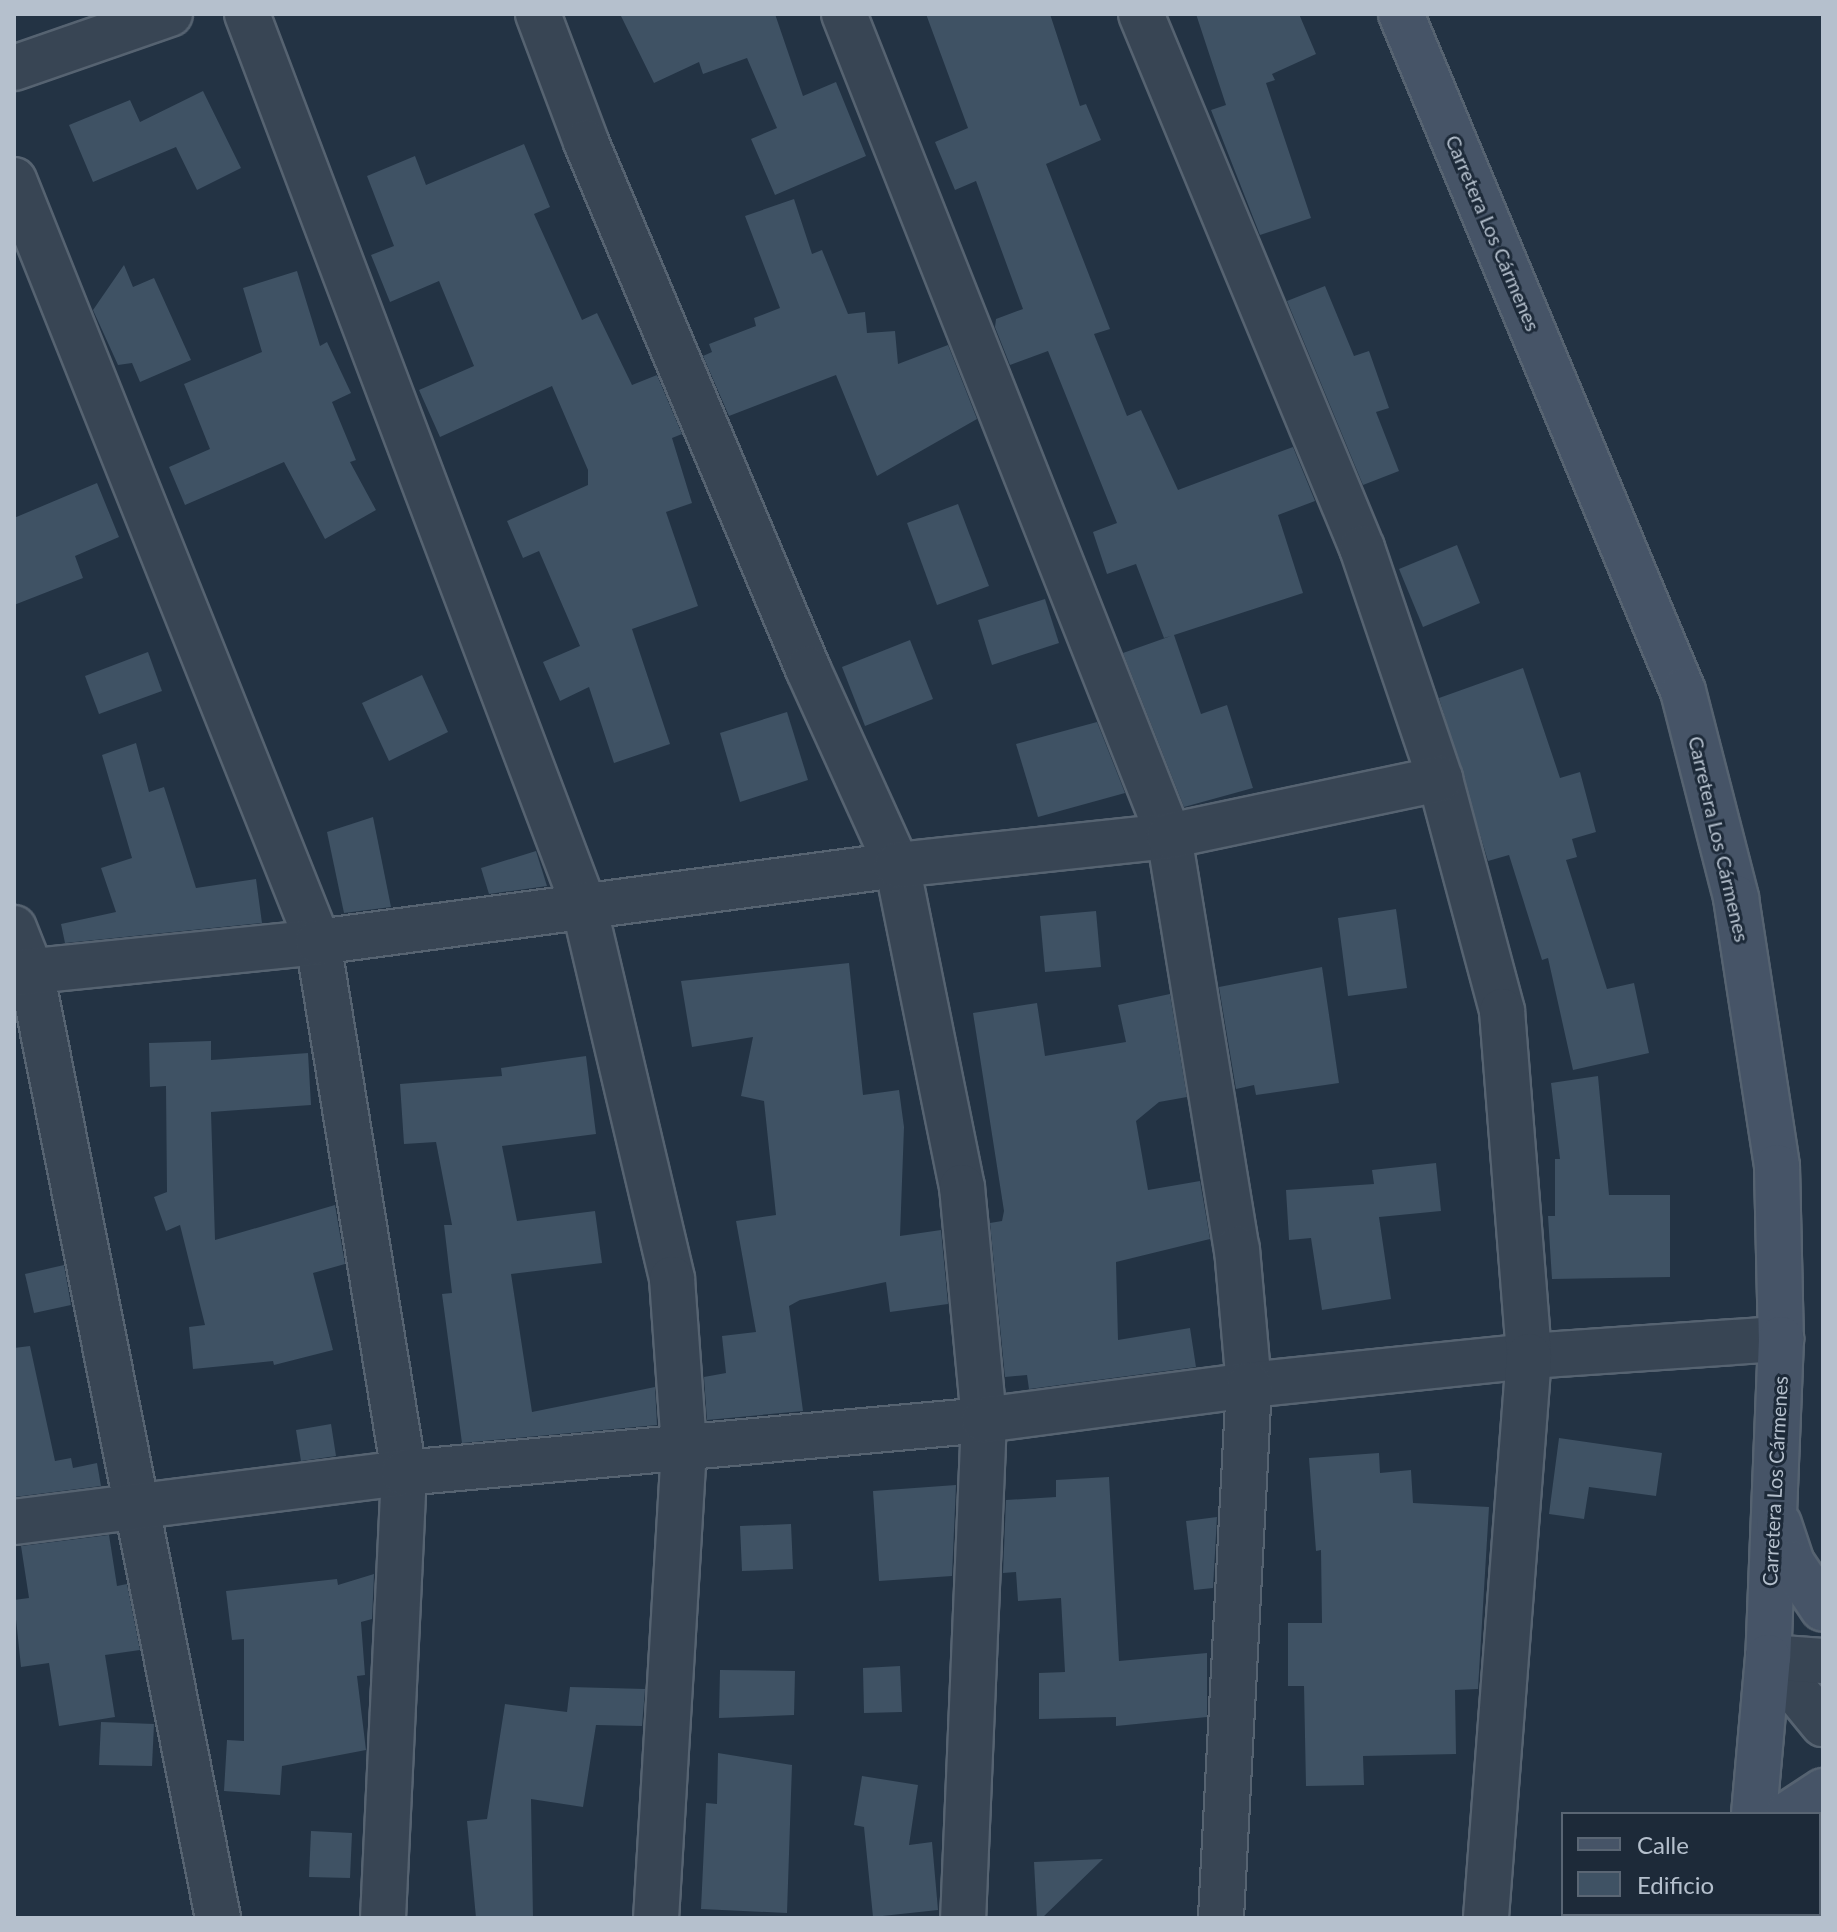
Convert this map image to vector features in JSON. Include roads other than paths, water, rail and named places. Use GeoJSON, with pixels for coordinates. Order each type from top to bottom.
{"type":"FeatureCollection","features":[{"type":"Feature","properties":{"kind":"main road","name":"Carretera Los Cármenes"},"geometry":{"type":"LineString","coordinates":[[1401,14],[1683,691],[1736,898],[1777,1167],[1781,1339],[1768,1657],[1754,1812]]}},
{"type":"Feature","properties":{"kind":"main road"},"geometry":{"type":"LineString","coordinates":[[1772,1505],[1792,1563],[1823,1609]]}},
{"type":"Feature","properties":{"kind":"main road"},"geometry":{"type":"LineString","coordinates":[[1791,1812],[1823,1791]]}},
{"type":"Feature","properties":{"kind":"street"},"geometry":{"type":"LineString","coordinates":[[14,68],[170,14]]}},
{"type":"Feature","properties":{"kind":"street"},"geometry":{"type":"LineString","coordinates":[[247,14],[584,906],[672,1279],[684,1448],[656,1918]]}},
{"type":"Feature","properties":{"kind":"street"},"geometry":{"type":"LineString","coordinates":[[538,14],[586,142],[808,669],[897,865],[962,1187],[984,1420],[963,1918]]}},
{"type":"Feature","properties":{"kind":"street"},"geometry":{"type":"LineString","coordinates":[[844,14],[1169,836],[1237,1249],[1249,1385],[1221,1918]]}},
{"type":"Feature","properties":{"kind":"street"},"geometry":{"type":"LineString","coordinates":[[1141,14],[1362,548],[1440,779],[1502,1011],[1529,1356],[1486,1918]]}},
{"type":"Feature","properties":{"kind":"street"},"geometry":{"type":"LineString","coordinates":[[14,180],[318,942],[404,1473],[383,1918]]}},
{"type":"Feature","properties":{"kind":"street"},"geometry":{"type":"LineString","coordinates":[[22,972],[318,942],[897,865],[1169,836],[1440,779]]}},
{"type":"Feature","properties":{"kind":"street"},"geometry":{"type":"LineString","coordinates":[[14,928],[218,1918]]}},
{"type":"Feature","properties":{"kind":"street"},"geometry":{"type":"LineString","coordinates":[[14,1522],[134,1510],[404,1473],[984,1420],[1249,1385],[1529,1356],[1781,1339]]}},
{"type":"Feature","properties":{"kind":"street"},"geometry":{"type":"LineString","coordinates":[[1768,1657],[1823,1661]]}},
{"type":"Feature","properties":{"kind":"street"},"geometry":{"type":"LineString","coordinates":[[1768,1657],[1823,1724]]}}]}
